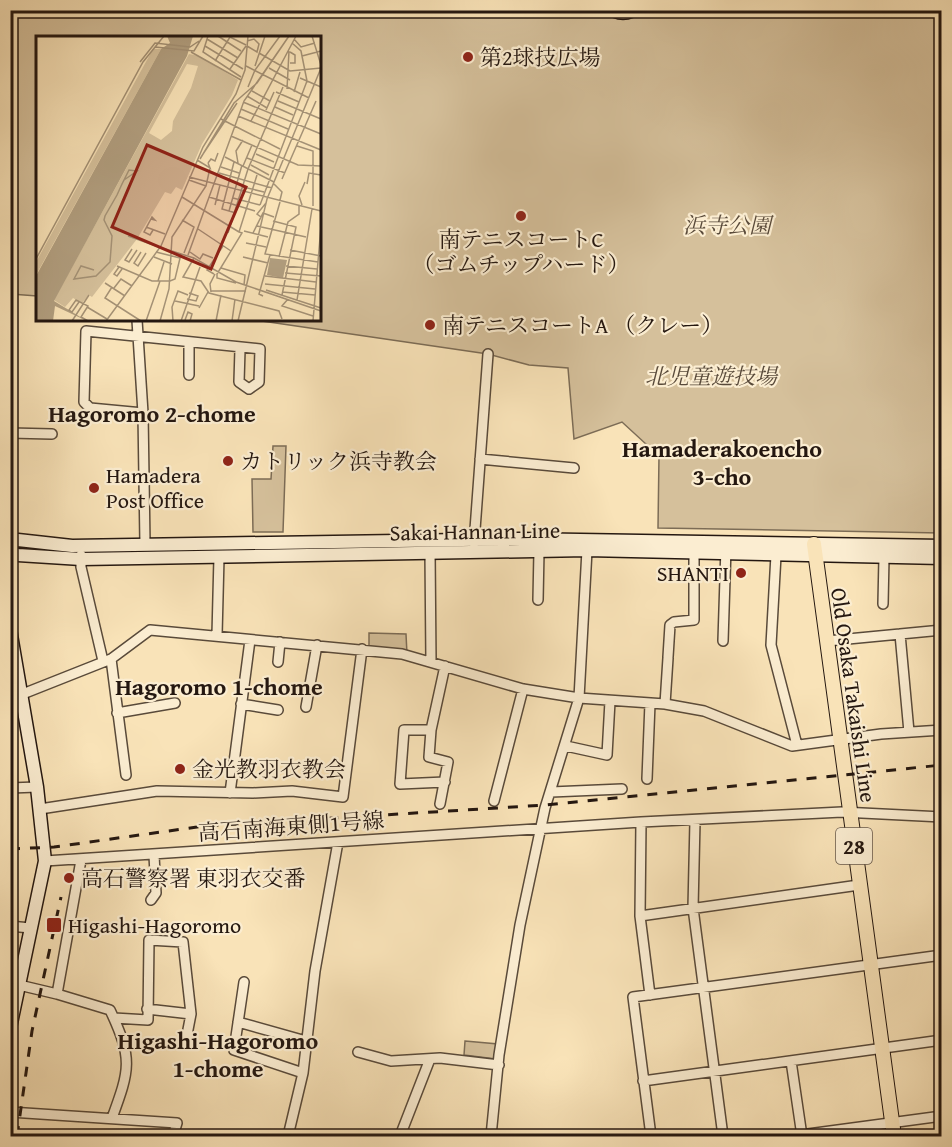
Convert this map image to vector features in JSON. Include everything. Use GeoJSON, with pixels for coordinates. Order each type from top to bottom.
{"type":"FeatureCollection","features":[{"type":"Feature","properties":{"kind":"main road","name":"Sakai Hannan Line"},"geometry":{"type":"LineString","coordinates":[[10,542],[18,540],[72,546],[145,544],[726,548],[941,554]]}},
{"type":"Feature","properties":{"kind":"main road","name":"Sakai Hannan Line"},"geometry":{"type":"LineString","coordinates":[[10,552],[18,555],[81,557],[219,557],[430,552],[474,546],[539,551],[694,553],[726,548],[776,555],[814,550],[884,557],[941,554]]}},
{"type":"Feature","properties":{"kind":"main road","name":"Old Osaka Takaishi Line"},"geometry":{"type":"LineString","coordinates":[[814,550],[894,1137]]}},
{"type":"Feature","properties":{"kind":"main road"},"geometry":{"type":"LineString","coordinates":[[10,629],[16,697],[37,787],[45,861],[10,1028]]}},
{"type":"Feature","properties":{"kind":"street"},"geometry":{"type":"LineString","coordinates":[[137,321],[143,413],[145,544]]}},
{"type":"Feature","properties":{"kind":"street"},"geometry":{"type":"LineString","coordinates":[[143,413],[90,408],[84,402],[86,331],[240,349]]}},
{"type":"Feature","properties":{"kind":"street"},"geometry":{"type":"LineString","coordinates":[[189,343],[189,375]]}},
{"type":"Feature","properties":{"kind":"street"},"geometry":{"type":"LineString","coordinates":[[474,546],[488,354]]}},
{"type":"Feature","properties":{"kind":"street"},"geometry":{"type":"LineString","coordinates":[[10,433],[52,434]]}},
{"type":"Feature","properties":{"kind":"street"},"geometry":{"type":"LineString","coordinates":[[480,459],[574,468]]}},
{"type":"Feature","properties":{"kind":"street"},"geometry":{"type":"LineString","coordinates":[[723,641],[726,548]]}},
{"type":"Feature","properties":{"kind":"street"},"geometry":{"type":"LineString","coordinates":[[491,1137],[499,1065],[520,925],[540,830],[579,698],[587,550]]}},
{"type":"Feature","properties":{"kind":"street"},"geometry":{"type":"LineString","coordinates":[[538,600],[539,551]]}},
{"type":"Feature","properties":{"kind":"street"},"geometry":{"type":"LineString","coordinates":[[430,552],[432,662]]}},
{"type":"Feature","properties":{"kind":"street"},"geometry":{"type":"LineString","coordinates":[[666,705],[670,625],[674,622],[694,620],[694,553]]}},
{"type":"Feature","properties":{"kind":"street"},"geometry":{"type":"LineString","coordinates":[[941,554],[942,577]]}},
{"type":"Feature","properties":{"kind":"street"},"geometry":{"type":"LineString","coordinates":[[776,555],[771,645],[797,745]]}},
{"type":"Feature","properties":{"kind":"street"},"geometry":{"type":"LineString","coordinates":[[81,557],[107,660],[126,775]]}},
{"type":"Feature","properties":{"kind":"street"},"geometry":{"type":"LineString","coordinates":[[217,635],[219,557]]}},
{"type":"Feature","properties":{"kind":"street"},"geometry":{"type":"LineString","coordinates":[[883,604],[884,557]]}},
{"type":"Feature","properties":{"kind":"street"},"geometry":{"type":"LineString","coordinates":[[16,697],[107,660],[150,630],[402,654],[523,689],[579,698],[650,703],[704,711],[792,746],[942,730]]}},
{"type":"Feature","properties":{"kind":"street"},"geometry":{"type":"LineString","coordinates":[[826,640],[942,630]]}},
{"type":"Feature","properties":{"kind":"street"},"geometry":{"type":"LineString","coordinates":[[900,634],[909,732]]}},
{"type":"Feature","properties":{"kind":"street"},"geometry":{"type":"LineString","coordinates":[[230,793],[250,640]]}},
{"type":"Feature","properties":{"kind":"street"},"geometry":{"type":"LineString","coordinates":[[278,662],[280,642]]}},
{"type":"Feature","properties":{"kind":"street"},"geometry":{"type":"LineString","coordinates":[[306,707],[312,694],[317,645]]}},
{"type":"Feature","properties":{"kind":"street"},"geometry":{"type":"LineString","coordinates":[[40,809],[157,791],[230,793],[292,791],[343,797],[362,649]]}},
{"type":"Feature","properties":{"kind":"street"},"geometry":{"type":"LineString","coordinates":[[440,804],[448,762],[429,757],[430,730],[445,666]]}},
{"type":"Feature","properties":{"kind":"street"},"geometry":{"type":"LineString","coordinates":[[494,801],[523,689]]}},
{"type":"Feature","properties":{"kind":"street"},"geometry":{"type":"LineString","coordinates":[[566,746],[607,755],[610,701]]}},
{"type":"Feature","properties":{"kind":"street"},"geometry":{"type":"LineString","coordinates":[[117,713],[175,703]]}},
{"type":"Feature","properties":{"kind":"street"},"geometry":{"type":"LineString","coordinates":[[647,778],[650,703]]}},
{"type":"Feature","properties":{"kind":"street"},"geometry":{"type":"LineString","coordinates":[[241,704],[278,710]]}},
{"type":"Feature","properties":{"kind":"street"},"geometry":{"type":"LineString","coordinates":[[430,730],[404,730],[400,784],[445,783]]}},
{"type":"Feature","properties":{"kind":"street"},"geometry":{"type":"LineString","coordinates":[[10,788],[37,787]]}},
{"type":"Feature","properties":{"kind":"street"},"geometry":{"type":"LineString","coordinates":[[551,792],[622,789]]}},
{"type":"Feature","properties":{"kind":"street","name":"高石南海東側1号線"},"geometry":{"type":"LineString","coordinates":[[45,861],[641,822],[849,812],[942,817]]}},
{"type":"Feature","properties":{"kind":"street"},"geometry":{"type":"LineString","coordinates":[[695,820],[693,908],[723,1137]]}},
{"type":"Feature","properties":{"kind":"street"},"geometry":{"type":"LineString","coordinates":[[641,822],[640,916],[650,995]]}},
{"type":"Feature","properties":{"kind":"street"},"geometry":{"type":"LineString","coordinates":[[288,1137],[303,1073],[306,1041],[338,842]]}},
{"type":"Feature","properties":{"kind":"street"},"geometry":{"type":"LineString","coordinates":[[151,900],[156,893],[154,855]]}},
{"type":"Feature","properties":{"kind":"street"},"geometry":{"type":"LineString","coordinates":[[57,994],[81,860]]}},
{"type":"Feature","properties":{"kind":"street"},"geometry":{"type":"LineString","coordinates":[[640,916],[859,885]]}},
{"type":"Feature","properties":{"kind":"street"},"geometry":{"type":"LineString","coordinates":[[10,926],[30,928]]}},
{"type":"Feature","properties":{"kind":"street"},"geometry":{"type":"LineString","coordinates":[[114,1017],[148,1020],[148,940],[183,942],[191,1014],[185,1045]]}},
{"type":"Feature","properties":{"kind":"street"},"geometry":{"type":"LineString","coordinates":[[651,1137],[633,997],[942,955]]}},
{"type":"Feature","properties":{"kind":"street"},"geometry":{"type":"LineString","coordinates":[[244,982],[234,1050],[303,1073]]}},
{"type":"Feature","properties":{"kind":"street"},"geometry":{"type":"LineString","coordinates":[[19,985],[110,1010],[128,1060],[125,1083],[112,1118]]}},
{"type":"Feature","properties":{"kind":"street"},"geometry":{"type":"LineString","coordinates":[[147,1009],[191,1014]]}},
{"type":"Feature","properties":{"kind":"street"},"geometry":{"type":"LineString","coordinates":[[238,1022],[306,1041]]}},
{"type":"Feature","properties":{"kind":"street"},"geometry":{"type":"LineString","coordinates":[[643,1081],[942,1040]]}},
{"type":"Feature","properties":{"kind":"street"},"geometry":{"type":"LineString","coordinates":[[358,1052],[391,1061],[430,1059],[499,1065]]}},
{"type":"Feature","properties":{"kind":"street"},"geometry":{"type":"LineString","coordinates":[[400,1137],[430,1059]]}},
{"type":"Feature","properties":{"kind":"street"},"geometry":{"type":"LineString","coordinates":[[791,1061],[799,1136],[892,1121],[941,1118]]}},
{"type":"Feature","properties":{"kind":"street"},"geometry":{"type":"LineString","coordinates":[[10,1112],[177,1123],[173,1137]]}},
{"type":"Feature","properties":{"kind":"green space","name":"浜寺公園"},"geometry":{"type":"Polygon","coordinates":[[[11,11],[941,11],[941,533],[658,528],[659,456],[622,422],[574,439],[568,368],[529,365],[488,354],[262,321],[321,321],[321,36],[36,36],[36,296],[11,294],[11,11]]]}},
{"type":"Feature","properties":{"kind":"green space"},"geometry":{"type":"Polygon","coordinates":[[[273,446],[286,446],[283,532],[253,532],[252,479],[271,479],[273,446]]]}},
{"type":"Feature","properties":{"kind":"green space"},"geometry":{"type":"Polygon","coordinates":[[[369,633],[406,634],[407,654],[369,646],[369,633]]]}},
{"type":"Feature","properties":{"kind":"green space"},"geometry":{"type":"Polygon","coordinates":[[[465,1041],[498,1044],[496,1059],[464,1055],[465,1041]]]}},
{"type":"Feature","properties":{"kind":"tram line"},"geometry":{"type":"LineString","coordinates":[[602,10],[618,19],[629,19],[645,10]]}},
{"type":"Feature","properties":{"kind":"railway"},"geometry":{"type":"LineString","coordinates":[[10,849],[54,847],[204,826],[546,805],[942,765]]}},
{"type":"Feature","properties":{"kind":"railway"},"geometry":{"type":"LineString","coordinates":[[17,1136],[32,1031],[61,897]]}},
{"type":"Feature","properties":{"kind":"place","name":"第2球技広場"},"geometry":{"type":"Point","coordinates":[468,57]}},
{"type":"Feature","properties":{"kind":"place","name":"南テニスコートC （ゴムチップハード）"},"geometry":{"type":"Point","coordinates":[521,216]}},
{"type":"Feature","properties":{"kind":"place","name":"南テニスコートA （クレー）"},"geometry":{"type":"Point","coordinates":[430,325]}},
{"type":"Feature","properties":{"kind":"place","name":"カトリック浜寺教会"},"geometry":{"type":"Point","coordinates":[228,461]}},
{"type":"Feature","properties":{"kind":"place","name":"Hamadera Post Office"},"geometry":{"type":"Point","coordinates":[94,488]}},
{"type":"Feature","properties":{"kind":"place","name":"SHANTI"},"geometry":{"type":"Point","coordinates":[741,573]}},
{"type":"Feature","properties":{"kind":"place","name":"金光教羽衣教会"},"geometry":{"type":"Point","coordinates":[180,769]}},
{"type":"Feature","properties":{"kind":"place","name":"高石警察署 東羽衣交番"},"geometry":{"type":"Point","coordinates":[69,878]}},
{"type":"Feature","properties":{"kind":"place","name":"Higashi-Hagoromo"},"geometry":{"type":"Point","coordinates":[54,925]}},
{"type":"Feature","properties":{"kind":"district","name":"Hagoromo 2-chome"},"geometry":{"type":"Point","coordinates":[152,413]}},
{"type":"Feature","properties":{"kind":"district","name":"Hamaderakoencho 3-cho"},"geometry":{"type":"Point","coordinates":[722,462]}},
{"type":"Feature","properties":{"kind":"district","name":"Hagoromo 1-chome"},"geometry":{"type":"Point","coordinates":[219,686]}},
{"type":"Feature","properties":{"kind":"district","name":"Higashi-Hagoromo 1-chome"},"geometry":{"type":"Point","coordinates":[218,1054]}},
{"type":"Feature","properties":{"kind":"park label","name":"北児童遊技場"},"geometry":{"type":"Point","coordinates":[711,376]}}]}
